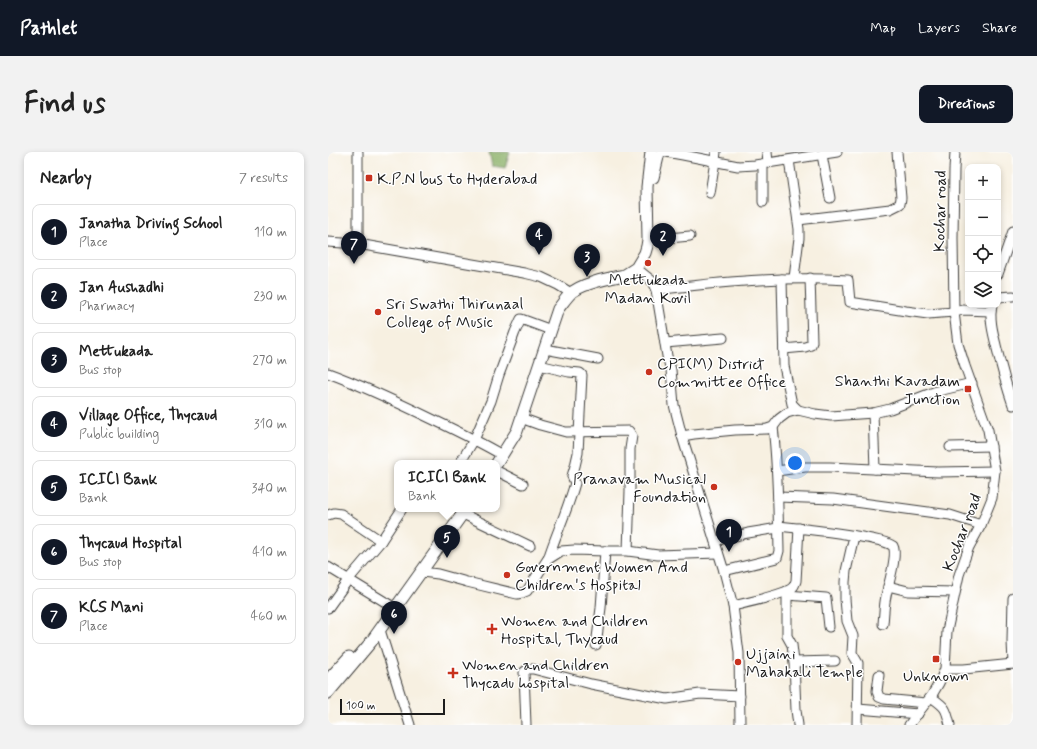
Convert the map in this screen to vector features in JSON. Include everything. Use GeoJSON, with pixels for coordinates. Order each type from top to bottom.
{"type":"FeatureCollection","features":[{"type":"Feature","properties":{"kind":"main road"},"geometry":{"type":"LineString","coordinates":[[499,459],[517,431],[558,309],[571,293],[590,283],[624,275],[636,268],[645,253],[648,240],[646,195],[650,152]]}},
{"type":"Feature","properties":{"kind":"main road"},"geometry":{"type":"LineString","coordinates":[[328,692],[371,642],[464,512]]}},
{"type":"Feature","properties":{"kind":"main road"},"geometry":{"type":"LineString","coordinates":[[328,680],[354,651],[371,642]]}},
{"type":"Feature","properties":{"kind":"street"},"geometry":{"type":"LineString","coordinates":[[358,152],[358,244]]}},
{"type":"Feature","properties":{"kind":"street"},"geometry":{"type":"LineString","coordinates":[[647,181],[654,178],[661,152]]}},
{"type":"Feature","properties":{"kind":"street"},"geometry":{"type":"LineString","coordinates":[[666,152],[716,157],[738,166],[755,166],[837,152]]}},
{"type":"Feature","properties":{"kind":"street"},"geometry":{"type":"LineString","coordinates":[[763,202],[768,152]]}},
{"type":"Feature","properties":{"kind":"street"},"geometry":{"type":"LineString","coordinates":[[798,220],[890,209],[900,204],[901,198],[898,152]]}},
{"type":"Feature","properties":{"kind":"street","name":"Kochar road"},"geometry":{"type":"LineString","coordinates":[[909,725],[939,683],[945,669],[947,631],[959,575],[969,547],[981,525],[992,498],[995,471],[988,430],[958,344],[954,312],[953,238],[955,152]]}},
{"type":"Feature","properties":{"kind":"street"},"geometry":{"type":"LineString","coordinates":[[822,154],[830,198]]}},
{"type":"Feature","properties":{"kind":"street"},"geometry":{"type":"LineString","coordinates":[[710,193],[716,157]]}},
{"type":"Feature","properties":{"kind":"street"},"geometry":{"type":"LineString","coordinates":[[789,160],[798,220],[799,238],[794,278]]}},
{"type":"Feature","properties":{"kind":"street"},"geometry":{"type":"LineString","coordinates":[[999,272],[1013,231]]}},
{"type":"Feature","properties":{"kind":"street"},"geometry":{"type":"LineString","coordinates":[[648,240],[690,236]]}},
{"type":"Feature","properties":{"kind":"street"},"geometry":{"type":"LineString","coordinates":[[328,242],[358,244],[524,273],[541,277],[571,293]]}},
{"type":"Feature","properties":{"kind":"street"},"geometry":{"type":"LineString","coordinates":[[636,268],[651,280],[656,290],[667,356],[671,370],[674,405],[682,436],[724,571],[733,606],[739,653],[740,725]]}},
{"type":"Feature","properties":{"kind":"street"},"geometry":{"type":"LineString","coordinates":[[656,290],[720,282],[794,278],[848,280],[850,302],[928,314],[992,308],[993,331],[1002,370],[1013,405]]}},
{"type":"Feature","properties":{"kind":"street"},"geometry":{"type":"LineString","coordinates":[[784,349],[811,345],[810,278]]}},
{"type":"Feature","properties":{"kind":"street"},"geometry":{"type":"LineString","coordinates":[[782,279],[784,366],[792,404],[798,410]]}},
{"type":"Feature","properties":{"kind":"street"},"geometry":{"type":"LineString","coordinates":[[1001,297],[1013,296]]}},
{"type":"Feature","properties":{"kind":"street"},"geometry":{"type":"LineString","coordinates":[[462,460],[474,440],[521,318],[551,330]]}},
{"type":"Feature","properties":{"kind":"street"},"geometry":{"type":"LineString","coordinates":[[665,343],[723,338]]}},
{"type":"Feature","properties":{"kind":"street"},"geometry":{"type":"LineString","coordinates":[[545,349],[598,359]]}},
{"type":"Feature","properties":{"kind":"street"},"geometry":{"type":"LineString","coordinates":[[422,572],[438,574],[517,594],[527,590],[548,559],[575,483],[572,476],[578,453],[582,375],[580,373],[539,365]]}},
{"type":"Feature","properties":{"kind":"street"},"geometry":{"type":"LineString","coordinates":[[328,373],[401,404],[474,440],[499,459]]}},
{"type":"Feature","properties":{"kind":"street"},"geometry":{"type":"LineString","coordinates":[[682,436],[735,430],[767,429],[773,427],[787,413],[798,410],[831,416],[873,413],[890,409],[934,392],[972,383]]}},
{"type":"Feature","properties":{"kind":"street"},"geometry":{"type":"LineString","coordinates":[[873,413],[875,469]]}},
{"type":"Feature","properties":{"kind":"street"},"geometry":{"type":"LineString","coordinates":[[521,418],[566,432],[629,432],[632,436],[630,449],[628,551]]}},
{"type":"Feature","properties":{"kind":"street"},"geometry":{"type":"LineString","coordinates":[[724,571],[777,558],[779,551],[778,497],[773,427]]}},
{"type":"Feature","properties":{"kind":"street"},"geometry":{"type":"LineString","coordinates":[[950,447],[991,446]]}},
{"type":"Feature","properties":{"kind":"street"},"geometry":{"type":"LineString","coordinates":[[777,471],[805,467],[938,472],[995,471]]}},
{"type":"Feature","properties":{"kind":"street"},"geometry":{"type":"LineString","coordinates":[[500,472],[523,484]]}},
{"type":"Feature","properties":{"kind":"street"},"geometry":{"type":"LineString","coordinates":[[778,497],[833,498],[950,515],[981,525]]}},
{"type":"Feature","properties":{"kind":"street"},"geometry":{"type":"LineString","coordinates":[[328,608],[348,580],[381,541],[400,512]]}},
{"type":"Feature","properties":{"kind":"street"},"geometry":{"type":"LineString","coordinates":[[467,512],[530,546]]}},
{"type":"Feature","properties":{"kind":"street"},"geometry":{"type":"LineString","coordinates":[[328,515],[334,513],[341,514],[381,541]]}},
{"type":"Feature","properties":{"kind":"street"},"geometry":{"type":"LineString","coordinates":[[715,541],[778,528],[799,528],[854,536],[892,545],[895,548],[886,594],[883,624]]}},
{"type":"Feature","properties":{"kind":"street"},"geometry":{"type":"LineString","coordinates":[[798,725],[792,645],[787,636],[787,593],[795,585],[796,581],[799,528]]}},
{"type":"Feature","properties":{"kind":"street"},"geometry":{"type":"LineString","coordinates":[[854,536],[846,571],[845,599],[847,621],[853,636],[852,653],[858,663],[857,725]]}},
{"type":"Feature","properties":{"kind":"street"},"geometry":{"type":"LineString","coordinates":[[548,559],[561,551],[574,550],[628,551],[658,556],[718,553]]}},
{"type":"Feature","properties":{"kind":"street"},"geometry":{"type":"LineString","coordinates":[[596,645],[602,608],[605,551]]}},
{"type":"Feature","properties":{"kind":"street"},"geometry":{"type":"LineString","coordinates":[[328,567],[395,608]]}},
{"type":"Feature","properties":{"kind":"street"},"geometry":{"type":"LineString","coordinates":[[888,586],[908,591],[955,592]]}},
{"type":"Feature","properties":{"kind":"street"},"geometry":{"type":"LineString","coordinates":[[733,606],[787,593],[826,598],[829,627]]}},
{"type":"Feature","properties":{"kind":"street"},"geometry":{"type":"LineString","coordinates":[[945,669],[964,669],[1013,664],[1013,599]]}},
{"type":"Feature","properties":{"kind":"street"},"geometry":{"type":"LineString","coordinates":[[380,630],[410,725]]}},
{"type":"Feature","properties":{"kind":"street"},"geometry":{"type":"LineString","coordinates":[[794,662],[836,661]]}},
{"type":"Feature","properties":{"kind":"street"},"geometry":{"type":"LineString","coordinates":[[526,725],[524,672],[528,669],[667,699],[700,694],[740,696]]}},
{"type":"Feature","properties":{"kind":"street"},"geometry":{"type":"LineString","coordinates":[[879,675],[877,691],[879,697],[884,699],[928,700],[942,705],[947,710],[950,725]]}},
{"type":"Feature","properties":{"kind":"street"},"geometry":{"type":"LineString","coordinates":[[858,709],[918,714]]}},
{"type":"Feature","properties":{"kind":"green space"},"geometry":{"type":"Polygon","coordinates":[[[489,152],[510,152],[505,168],[492,166],[489,152]]]}},
{"type":"Feature","properties":{"kind":"place","name":"K.P.N bus to Hyderabad"},"geometry":{"type":"Point","coordinates":[369,178]}},
{"type":"Feature","properties":{"kind":"place","name":"Village Office, Thycaud"},"geometry":{"type":"Point","coordinates":[539,255]}},
{"type":"Feature","properties":{"kind":"place","name":"Jan Aushadhi"},"geometry":{"type":"Point","coordinates":[663,256]}},
{"type":"Feature","properties":{"kind":"place","name":"Mettukada Madan Kovil"},"geometry":{"type":"Point","coordinates":[648,263]}},
{"type":"Feature","properties":{"kind":"place","name":"KCS Mani"},"geometry":{"type":"Point","coordinates":[354,264]}},
{"type":"Feature","properties":{"kind":"place","name":"Mettukada"},"geometry":{"type":"Point","coordinates":[587,277]}},
{"type":"Feature","properties":{"kind":"place","name":"Sri Swathi Thirunaal College of Music"},"geometry":{"type":"Point","coordinates":[378,312]}},
{"type":"Feature","properties":{"kind":"place","name":"CPI(M) District Committee Office"},"geometry":{"type":"Point","coordinates":[649,372]}},
{"type":"Feature","properties":{"kind":"place","name":"Shanthi Kavadam Junction"},"geometry":{"type":"Point","coordinates":[968,389]}},
{"type":"Feature","properties":{"kind":"place","name":"Pranavam Musical Foundation"},"geometry":{"type":"Point","coordinates":[714,487]}},
{"type":"Feature","properties":{"kind":"place","name":"Janatha Driving School"},"geometry":{"type":"Point","coordinates":[729,552]}},
{"type":"Feature","properties":{"kind":"place","name":"ICICI Bank"},"geometry":{"type":"Point","coordinates":[447,558]}},
{"type":"Feature","properties":{"kind":"place","name":"Government Women And Children's Hospital"},"geometry":{"type":"Point","coordinates":[507,575]}},
{"type":"Feature","properties":{"kind":"place","name":"Women and Children Hospital, Thycaud"},"geometry":{"type":"Point","coordinates":[492,629]}},
{"type":"Feature","properties":{"kind":"place","name":"Thycaud Hospital"},"geometry":{"type":"Point","coordinates":[394,634]}},
{"type":"Feature","properties":{"kind":"place","name":"Unknown"},"geometry":{"type":"Point","coordinates":[936,659]}},
{"type":"Feature","properties":{"kind":"place","name":"Ujjaini Mahakali Temple"},"geometry":{"type":"Point","coordinates":[738,662]}},
{"type":"Feature","properties":{"kind":"place","name":"Women and Children Thycadu hospital"},"geometry":{"type":"Point","coordinates":[453,673]}}]}
